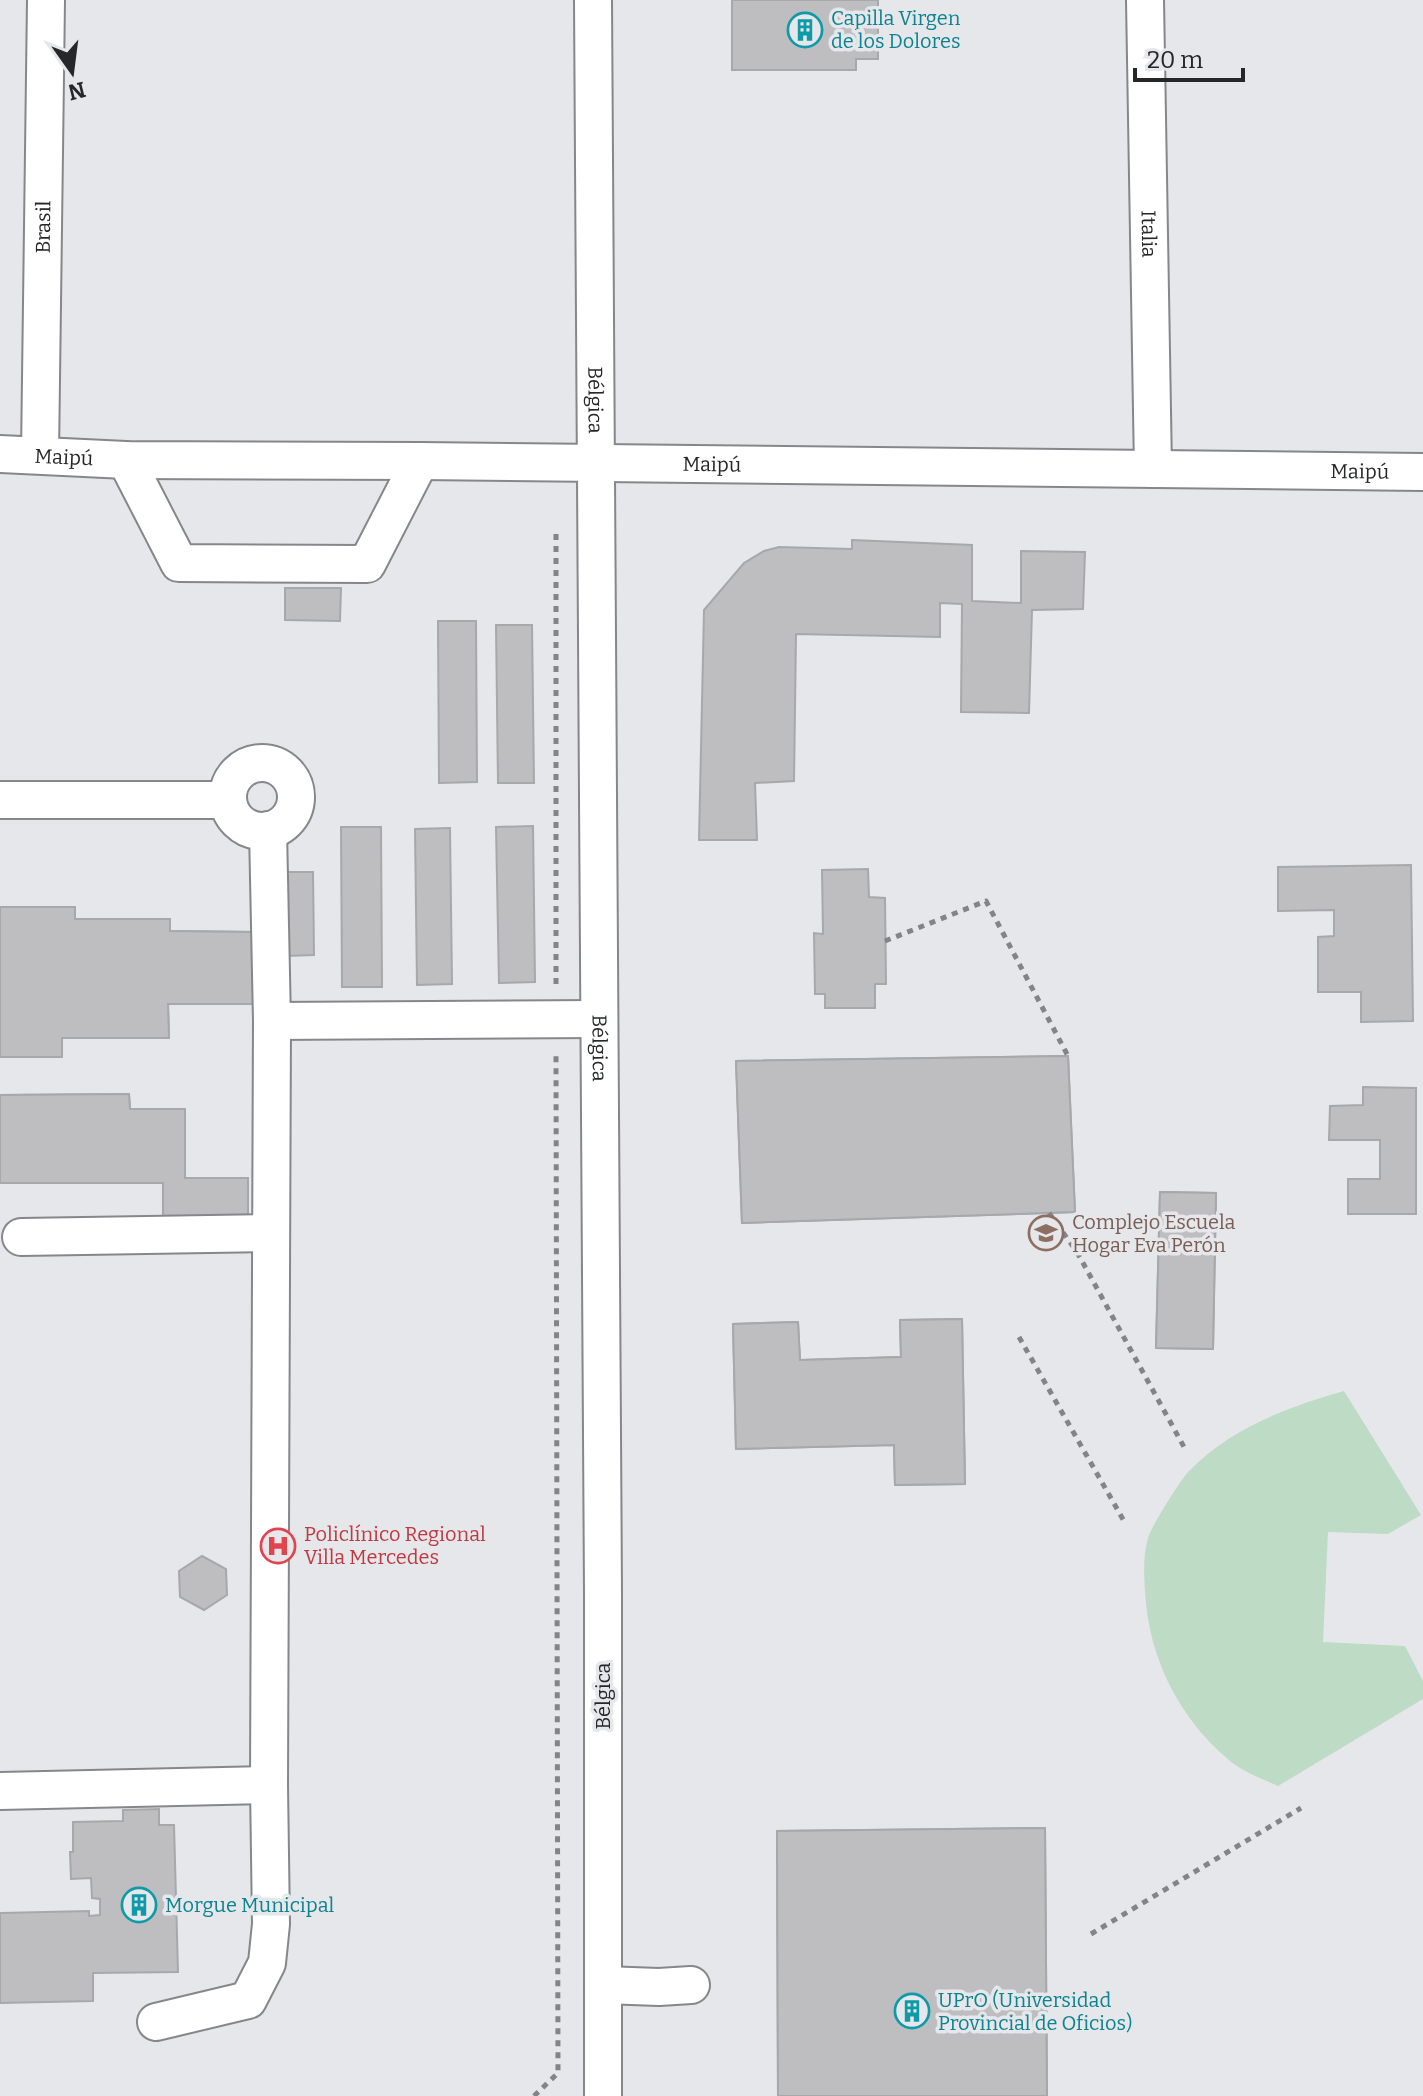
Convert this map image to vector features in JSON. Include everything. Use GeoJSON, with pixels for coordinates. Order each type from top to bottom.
{"type":"FeatureCollection","features":[{"type":"Feature","properties":{"kind":"street","name":"Brasil"},"geometry":{"type":"LineString","coordinates":[[40,455],[46,0]]}},
{"type":"Feature","properties":{"kind":"street","name":"Bélgica"},"geometry":{"type":"LineString","coordinates":[[593,0],[603,1576],[603,2096]]}},
{"type":"Feature","properties":{"kind":"street","name":"Italia"},"geometry":{"type":"LineString","coordinates":[[1145,0],[1153,469]]}},
{"type":"Feature","properties":{"kind":"street","name":"Maipú"},"geometry":{"type":"LineString","coordinates":[[0,454],[126,460],[1423,472]]}},
{"type":"Feature","properties":{"kind":"street"},"geometry":{"type":"LineString","coordinates":[[126,460],[179,563],[367,564],[420,461]]}},
{"type":"Feature","properties":{"kind":"street"},"geometry":{"type":"LineString","coordinates":[[262,763],[283,769],[291,778],[296,799],[287,820],[268,830],[246,827],[231,811],[228,800],[233,778],[241,770],[262,763]]}},
{"type":"Feature","properties":{"kind":"street"},"geometry":{"type":"LineString","coordinates":[[0,800],[228,800]]}},
{"type":"Feature","properties":{"kind":"street"},"geometry":{"type":"LineString","coordinates":[[156,2022],[248,2000],[267,1963],[271,1924],[272,1021],[268,830]]}},
{"type":"Feature","properties":{"kind":"street"},"geometry":{"type":"LineString","coordinates":[[272,1021],[599,1019]]}},
{"type":"Feature","properties":{"kind":"street"},"geometry":{"type":"LineString","coordinates":[[21,1237],[271,1233]]}},
{"type":"Feature","properties":{"kind":"street"},"geometry":{"type":"LineString","coordinates":[[0,1791],[269,1785]]}},
{"type":"Feature","properties":{"kind":"street"},"geometry":{"type":"LineString","coordinates":[[603,1985],[691,1985]]}},
{"type":"Feature","properties":{"kind":"path"},"geometry":{"type":"LineString","coordinates":[[534,2096],[558,2073],[556,529]]}},
{"type":"Feature","properties":{"kind":"path"},"geometry":{"type":"LineString","coordinates":[[885,941],[986,901],[1068,1056]]}},
{"type":"Feature","properties":{"kind":"path"},"geometry":{"type":"LineString","coordinates":[[1049,1213],[1077,1252],[1184,1447]]}},
{"type":"Feature","properties":{"kind":"path"},"geometry":{"type":"LineString","coordinates":[[1019,1337],[1124,1521]]}},
{"type":"Feature","properties":{"kind":"path"},"geometry":{"type":"LineString","coordinates":[[1091,1934],[1301,1808]]}},
{"type":"Feature","properties":{"kind":"green space"},"geometry":{"type":"Polygon","coordinates":[[[1344,1391],[1421,1515],[1388,1534],[1328,1532],[1323,1642],[1405,1646],[1423,1681],[1423,1699],[1278,1786],[1230,1761],[1196,1726],[1170,1686],[1160,1664],[1148,1617],[1144,1572],[1146,1545],[1180,1483],[1205,1456],[1261,1421],[1344,1391]]]}},
{"type":"Feature","properties":{"kind":"building","name":"Capilla Virgen de los Dolores"},"geometry":{"type":"Polygon","coordinates":[[[732,0],[878,0],[878,59],[856,59],[856,70],[732,70],[732,0]]]}},
{"type":"Feature","properties":{"kind":"building"},"geometry":{"type":"Polygon","coordinates":[[[852,540],[972,545],[972,601],[1021,603],[1021,551],[1085,552],[1083,609],[1032,610],[1029,713],[961,712],[962,604],[940,603],[940,637],[796,634],[794,781],[755,783],[757,840],[699,840],[704,610],[744,563],[764,551],[779,547],[852,549],[852,540]]]}},
{"type":"Feature","properties":{"kind":"building"},"geometry":{"type":"Polygon","coordinates":[[[285,588],[341,588],[340,621],[285,620],[285,588]]]}},
{"type":"Feature","properties":{"kind":"building"},"geometry":{"type":"Polygon","coordinates":[[[438,621],[476,621],[477,782],[439,783],[438,621]]]}},
{"type":"Feature","properties":{"kind":"building"},"geometry":{"type":"Polygon","coordinates":[[[496,625],[532,625],[534,783],[498,783],[496,625]]]}},
{"type":"Feature","properties":{"kind":"building"},"geometry":{"type":"Polygon","coordinates":[[[533,826],[535,982],[499,983],[496,827],[533,826]]]}},
{"type":"Feature","properties":{"kind":"building"},"geometry":{"type":"Polygon","coordinates":[[[341,827],[381,827],[382,987],[342,987],[341,827]]]}},
{"type":"Feature","properties":{"kind":"building"},"geometry":{"type":"Polygon","coordinates":[[[450,828],[452,984],[417,985],[415,829],[450,828]]]}},
{"type":"Feature","properties":{"kind":"building"},"geometry":{"type":"Polygon","coordinates":[[[1411,865],[1413,1021],[1361,1022],[1361,992],[1318,992],[1318,937],[1334,936],[1334,910],[1278,911],[1278,867],[1411,865]]]}},
{"type":"Feature","properties":{"kind":"building"},"geometry":{"type":"Polygon","coordinates":[[[868,869],[869,897],[885,898],[886,984],[875,984],[875,1008],[825,1008],[825,994],[815,994],[814,933],[823,934],[822,870],[868,869]]]}},
{"type":"Feature","properties":{"kind":"building"},"geometry":{"type":"Polygon","coordinates":[[[285,872],[313,872],[314,955],[286,956],[285,872]]]}},
{"type":"Feature","properties":{"kind":"building"},"geometry":{"type":"Polygon","coordinates":[[[0,907],[75,907],[75,919],[170,919],[170,931],[257,932],[257,1004],[168,1004],[169,1038],[62,1038],[62,1057],[0,1057],[0,907]]]}},
{"type":"Feature","properties":{"kind":"building"},"geometry":{"type":"Polygon","coordinates":[[[0,907],[75,907],[75,919],[170,919],[170,931],[257,932],[257,1004],[168,1004],[169,1038],[62,1038],[62,1057],[0,1057],[0,907]]]}},
{"type":"Feature","properties":{"kind":"building"},"geometry":{"type":"Polygon","coordinates":[[[1068,1056],[1075,1212],[742,1223],[736,1061],[1068,1056]]]}},
{"type":"Feature","properties":{"kind":"building"},"geometry":{"type":"Polygon","coordinates":[[[1068,1056],[1075,1212],[742,1223],[736,1061],[1068,1056]]]}},
{"type":"Feature","properties":{"kind":"building"},"geometry":{"type":"Polygon","coordinates":[[[1363,1087],[1416,1088],[1416,1214],[1348,1214],[1348,1179],[1380,1179],[1380,1140],[1329,1140],[1330,1106],[1363,1105],[1363,1087]]]}},
{"type":"Feature","properties":{"kind":"building"},"geometry":{"type":"Polygon","coordinates":[[[129,1094],[130,1109],[185,1109],[185,1178],[248,1178],[248,1220],[163,1221],[163,1183],[0,1183],[0,1095],[129,1094]]]}},
{"type":"Feature","properties":{"kind":"building"},"geometry":{"type":"Polygon","coordinates":[[[129,1094],[130,1109],[185,1109],[185,1178],[248,1178],[248,1220],[163,1221],[163,1183],[0,1183],[0,1095],[129,1094]]]}},
{"type":"Feature","properties":{"kind":"building"},"geometry":{"type":"Polygon","coordinates":[[[1160,1192],[1216,1193],[1213,1349],[1156,1348],[1160,1192]]]}},
{"type":"Feature","properties":{"kind":"building"},"geometry":{"type":"Polygon","coordinates":[[[1160,1192],[1216,1193],[1213,1349],[1156,1348],[1160,1192]]]}},
{"type":"Feature","properties":{"kind":"building"},"geometry":{"type":"Polygon","coordinates":[[[962,1319],[965,1484],[895,1485],[894,1445],[736,1449],[733,1324],[798,1322],[800,1360],[901,1357],[900,1320],[962,1319]]]}},
{"type":"Feature","properties":{"kind":"building"},"geometry":{"type":"Polygon","coordinates":[[[962,1319],[965,1484],[895,1485],[894,1445],[736,1449],[733,1324],[798,1322],[800,1360],[901,1357],[900,1320],[962,1319]]]}},
{"type":"Feature","properties":{"kind":"building"},"geometry":{"type":"Polygon","coordinates":[[[202,1556],[226,1569],[227,1595],[204,1610],[180,1597],[179,1571],[202,1556]]]}},
{"type":"Feature","properties":{"kind":"building","name":"Morgue Municipal"},"geometry":{"type":"Polygon","coordinates":[[[159,1809],[159,1825],[174,1825],[178,1972],[93,1973],[93,2001],[0,2003],[0,1913],[89,1911],[89,1916],[100,1915],[100,1899],[92,1898],[91,1878],[71,1879],[73,1822],[123,1821],[123,1810],[159,1809]]]}},
{"type":"Feature","properties":{"kind":"building","name":"UPrO (Universidad Provincial de Oficios)"},"geometry":{"type":"Polygon","coordinates":[[[1045,1828],[1047,2096],[778,2096],[777,1831],[1045,1828]]]}},
{"type":"Feature","properties":{"kind":"building","name":"UPrO (Universidad Provincial de Oficios)"},"geometry":{"type":"Polygon","coordinates":[[[1045,1828],[1047,2096],[778,2096],[777,1831],[1045,1828]]]}},
{"type":"Feature","properties":{"kind":"place","name":"Capilla Virgen de los Dolores"},"geometry":{"type":"Point","coordinates":[805,30]}},
{"type":"Feature","properties":{"kind":"place","name":"Complejo Escuela Hogar Eva Perón"},"geometry":{"type":"Point","coordinates":[1046,1233]}},
{"type":"Feature","properties":{"kind":"place","name":"Policlínico Regional Villa Mercedes"},"geometry":{"type":"Point","coordinates":[278,1546]}},
{"type":"Feature","properties":{"kind":"place","name":"Morgue Municipal"},"geometry":{"type":"Point","coordinates":[139,1905]}},
{"type":"Feature","properties":{"kind":"place","name":"UPrO (Universidad Provincial de Oficios)"},"geometry":{"type":"Point","coordinates":[912,2011]}}]}
